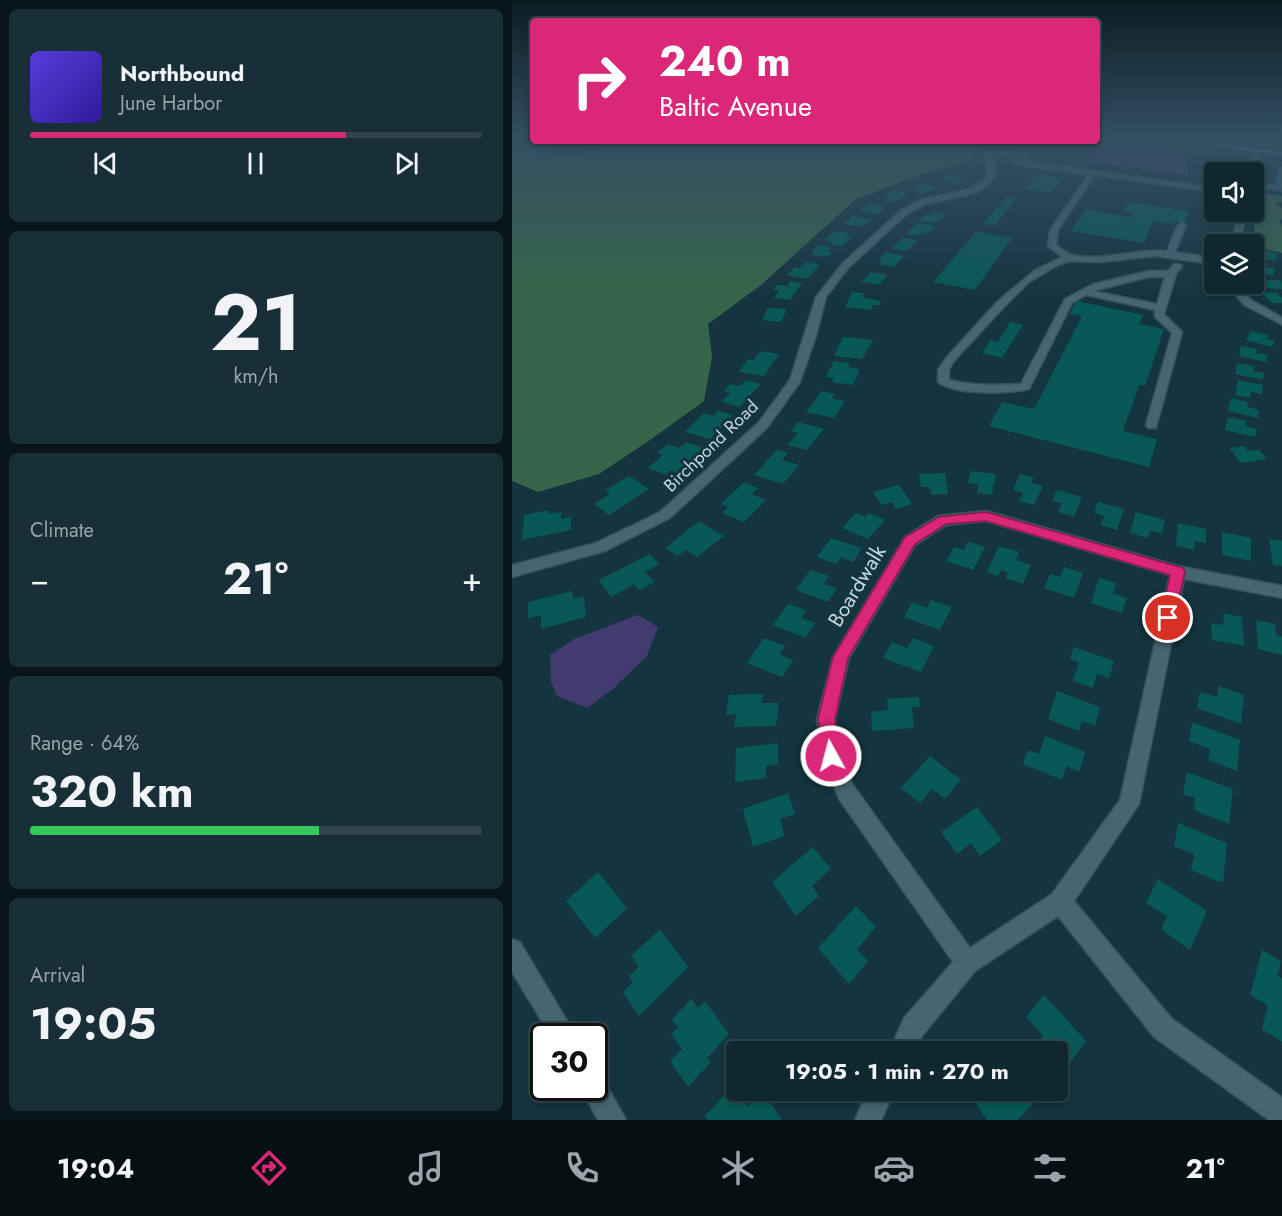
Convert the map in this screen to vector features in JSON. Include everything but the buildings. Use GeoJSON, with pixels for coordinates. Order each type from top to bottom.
{"type":"FeatureCollection","features":[{"type":"Feature","properties":{"kind":"street","name":"Birchpond Road"},"geometry":{"type":"LineString","coordinates":[[512,571],[600,547],[665,515],[762,425],[796,380],[821,297],[845,266],[904,212],[923,202],[963,193]]}},
{"type":"Feature","properties":{"kind":"street"},"geometry":{"type":"LineString","coordinates":[[1070,258],[1052,246],[1054,230],[1079,193]]}},
{"type":"Feature","properties":{"kind":"street"},"geometry":{"type":"LineString","coordinates":[[1170,254],[1182,225]]}},
{"type":"Feature","properties":{"kind":"street"},"geometry":{"type":"LineString","coordinates":[[1171,274],[1149,274],[1096,286],[1068,301],[1025,387],[961,387],[944,382],[941,375],[942,368],[992,314],[1040,271],[1070,258],[1098,259],[1146,253],[1183,255],[1204,259]]}},
{"type":"Feature","properties":{"kind":"street"},"geometry":{"type":"LineString","coordinates":[[1151,425],[1177,332],[1159,315],[1171,274],[1183,255]]}},
{"type":"Feature","properties":{"kind":"street"},"geometry":{"type":"LineString","coordinates":[[1083,292],[1161,308]]}},
{"type":"Feature","properties":{"kind":"street"},"geometry":{"type":"LineString","coordinates":[[1237,294],[1254,309],[1283,322]]}},
{"type":"Feature","properties":{"kind":"street","name":"Boardwalk"},"geometry":{"type":"LineString","coordinates":[[967,963],[846,792],[831,756],[826,719],[841,657],[910,541],[944,520],[986,516],[1178,572],[1283,592]]}},
{"type":"Feature","properties":{"kind":"street"},"geometry":{"type":"LineString","coordinates":[[906,1041],[912,1027],[967,963],[1060,902],[1129,804],[1178,572]]}},
{"type":"Feature","properties":{"kind":"street"},"geometry":{"type":"LineString","coordinates":[[1060,902],[1163,1028],[1283,1114]]}},
{"type":"Feature","properties":{"kind":"street"},"geometry":{"type":"LineString","coordinates":[[512,950],[556,1023]]}},
{"type":"Feature","properties":{"kind":"street"},"geometry":{"type":"LineString","coordinates":[[602,1101],[613,1120]]}},
{"type":"Feature","properties":{"kind":"street"},"geometry":{"type":"LineString","coordinates":[[868,1120],[877,1101]]}},
{"type":"Feature","properties":{"kind":"green space"},"geometry":{"type":"Polygon","coordinates":[[[512,193],[871,193],[856,199],[761,285],[708,324],[712,357],[704,401],[599,474],[538,492],[512,481],[512,193]]]}},
{"type":"Feature","properties":{"kind":"green space"},"geometry":{"type":"Polygon","coordinates":[[[1265,194],[1282,196],[1282,202],[1275,204],[1282,208],[1282,218],[1279,222],[1282,225],[1282,253],[1264,249],[1264,234],[1255,234],[1254,222],[1264,222],[1265,194]]]}},
{"type":"Feature","properties":{"kind":"shaded area"},"geometry":{"type":"Polygon","coordinates":[[[638,615],[658,627],[647,656],[613,689],[587,708],[557,696],[551,682],[550,655],[574,639],[638,615]]]}},
{"type":"Feature","properties":{"kind":"route"},"geometry":{"type":"LineString","coordinates":[[831,756],[826,719],[841,657],[910,541],[944,520],[986,516],[1178,572],[1168,618]]}}]}
